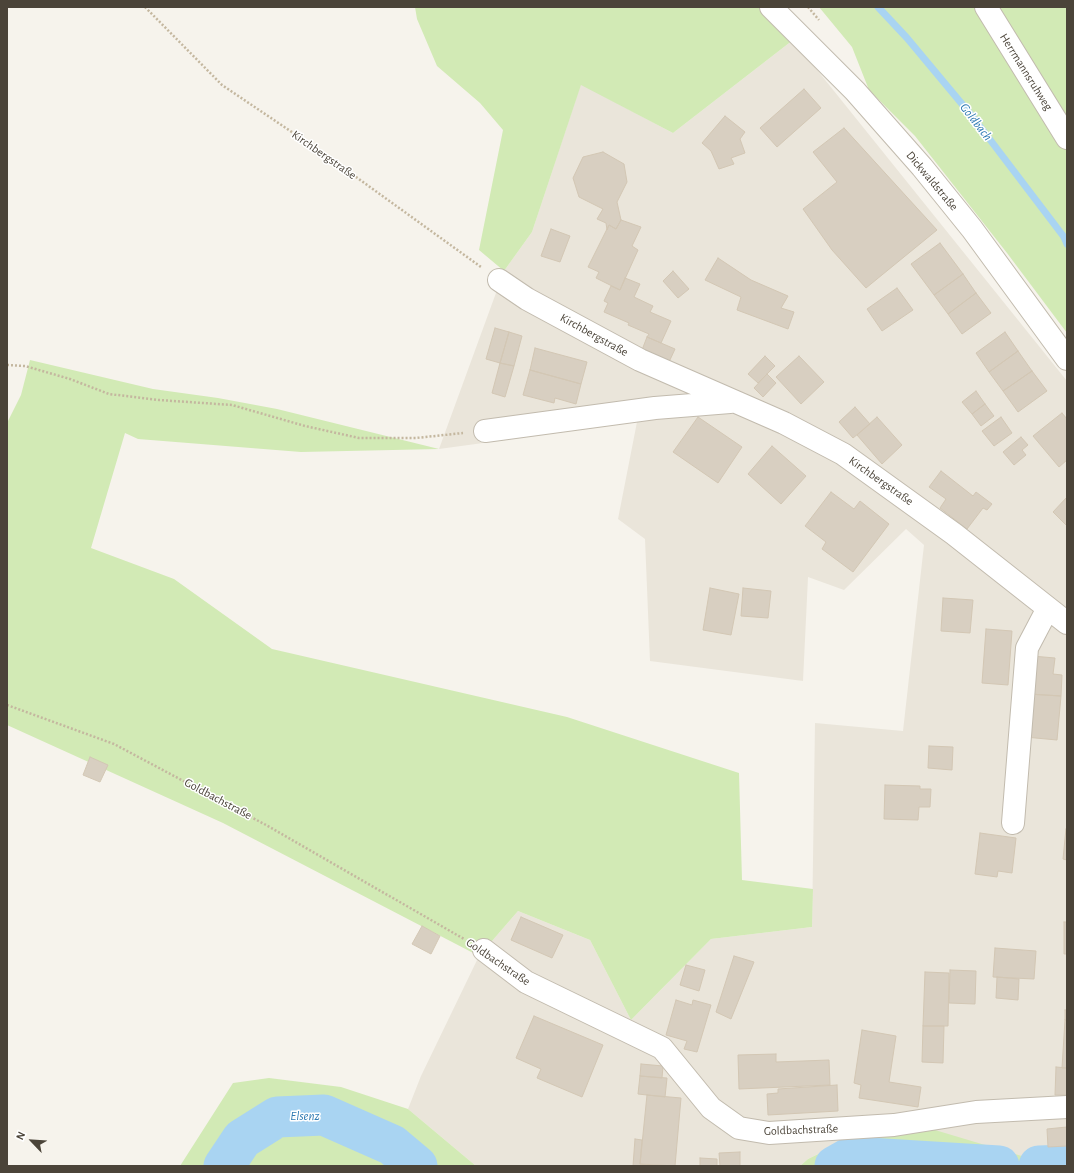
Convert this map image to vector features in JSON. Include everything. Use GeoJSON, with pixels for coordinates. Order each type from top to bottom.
{"type":"FeatureCollection","features":[{"type":"Feature","properties":{"kind":"street","name":"Herrmannsruhweg"},"geometry":{"type":"LineString","coordinates":[[986,7],[1067,138]]}},
{"type":"Feature","properties":{"kind":"street","name":"Dickwaldstraße"},"geometry":{"type":"LineString","coordinates":[[776,12],[855,91],[922,167],[972,229],[1067,359]]}},
{"type":"Feature","properties":{"kind":"street","name":"Kirchbergstraße"},"geometry":{"type":"LineString","coordinates":[[499,280],[527,299],[640,360],[733,402],[784,423],[843,454],[954,534],[1067,623]]}},
{"type":"Feature","properties":{"kind":"street"},"geometry":{"type":"LineString","coordinates":[[485,431],[655,408],[733,402]]}},
{"type":"Feature","properties":{"kind":"street"},"geometry":{"type":"LineString","coordinates":[[1013,823],[1027,648],[1048,608]]}},
{"type":"Feature","properties":{"kind":"street","name":"Goldbachstraße"},"geometry":{"type":"LineString","coordinates":[[484,950],[526,982],[662,1048],[711,1108],[739,1128],[769,1133],[894,1125],[976,1112],[1067,1107]]}},
{"type":"Feature","properties":{"kind":"path","name":"Kirchbergstraße"},"geometry":{"type":"LineString","coordinates":[[145,7],[222,85],[320,151],[499,280]]}},
{"type":"Feature","properties":{"kind":"path"},"geometry":{"type":"LineString","coordinates":[[7,365],[25,366],[70,378],[109,394],[159,400],[232,405],[305,426],[359,438],[416,438],[485,431]]}},
{"type":"Feature","properties":{"kind":"path","name":"Goldbachstraße"},"geometry":{"type":"LineString","coordinates":[[7,705],[121,748],[266,825],[484,950]]}},
{"type":"Feature","properties":{"kind":"shaded area"},"geometry":{"type":"Polygon","coordinates":[[[793,40],[1067,381],[1067,1166],[1047,1166],[1035,1160],[851,1138],[808,1159],[800,1166],[476,1166],[408,1109],[421,1076],[479,956],[518,911],[590,940],[631,1020],[711,939],[812,927],[815,723],[903,731],[924,545],[906,529],[844,590],[808,577],[803,681],[650,661],[645,539],[618,519],[637,422],[439,449],[504,271],[532,232],[581,84],[673,133],[793,40]]]}},
{"type":"Feature","properties":{"kind":"green space"},"geometry":{"type":"Polygon","coordinates":[[[415,7],[761,7],[793,40],[673,133],[581,85],[532,232],[504,271],[479,250],[503,130],[480,103],[437,66],[417,19],[415,7]]]}},
{"type":"Feature","properties":{"kind":"green space"},"geometry":{"type":"Polygon","coordinates":[[[819,7],[1067,7],[1067,333],[1007,253],[915,136],[869,90],[852,47],[819,7]]]}},
{"type":"Feature","properties":{"kind":"green space"},"geometry":{"type":"Polygon","coordinates":[[[30,360],[153,389],[218,398],[277,409],[439,449],[301,452],[138,439],[125,433],[91,548],[174,579],[272,649],[567,717],[739,773],[742,880],[813,889],[812,927],[711,939],[631,1020],[590,940],[518,911],[479,956],[223,823],[7,725],[7,423],[21,395],[30,360]]]}},
{"type":"Feature","properties":{"kind":"green space"},"geometry":{"type":"Polygon","coordinates":[[[269,1078],[341,1087],[408,1109],[476,1166],[180,1166],[233,1083],[269,1078]]]}},
{"type":"Feature","properties":{"kind":"green space"},"geometry":{"type":"Polygon","coordinates":[[[925,1127],[1035,1160],[1047,1166],[800,1166],[808,1159],[851,1138],[925,1127]]]}},
{"type":"Feature","properties":{"kind":"building"},"geometry":{"type":"Polygon","coordinates":[[[804,89],[821,108],[777,147],[760,128],[804,89]]]}},
{"type":"Feature","properties":{"kind":"building"},"geometry":{"type":"Polygon","coordinates":[[[725,116],[745,132],[740,139],[745,153],[731,158],[734,164],[719,169],[711,151],[702,143],[725,116]]]}},
{"type":"Feature","properties":{"kind":"building"},"geometry":{"type":"Polygon","coordinates":[[[844,128],[937,230],[866,288],[832,250],[803,209],[837,182],[813,152],[844,128]]]}},
{"type":"Feature","properties":{"kind":"building"},"geometry":{"type":"Polygon","coordinates":[[[603,152],[624,164],[627,182],[617,202],[621,220],[616,229],[609,225],[607,230],[606,223],[597,219],[603,209],[579,197],[573,178],[583,157],[603,152]]]}},
{"type":"Feature","properties":{"kind":"building"},"geometry":{"type":"Polygon","coordinates":[[[621,220],[641,227],[632,246],[638,250],[620,290],[596,278],[599,272],[588,267],[609,225],[616,229],[621,220]]]}},
{"type":"Feature","properties":{"kind":"building"},"geometry":{"type":"Polygon","coordinates":[[[551,229],[570,236],[560,262],[541,256],[551,229]]]}},
{"type":"Feature","properties":{"kind":"building"},"geometry":{"type":"Polygon","coordinates":[[[940,243],[963,274],[934,295],[911,264],[940,243]]]}},
{"type":"Feature","properties":{"kind":"building"},"geometry":{"type":"Polygon","coordinates":[[[718,258],[751,280],[788,296],[781,308],[794,312],[788,329],[737,310],[741,297],[705,280],[718,258]]]}},
{"type":"Feature","properties":{"kind":"building"},"geometry":{"type":"Polygon","coordinates":[[[673,271],[689,289],[678,298],[663,281],[673,271]]]}},
{"type":"Feature","properties":{"kind":"building"},"geometry":{"type":"Polygon","coordinates":[[[963,274],[976,293],[948,314],[934,295],[963,274]]]}},
{"type":"Feature","properties":{"kind":"building"},"geometry":{"type":"Polygon","coordinates":[[[625,278],[640,284],[634,297],[653,306],[650,312],[671,321],[661,343],[647,337],[649,334],[628,325],[629,323],[604,312],[608,303],[604,301],[611,286],[620,290],[625,278]]]}},
{"type":"Feature","properties":{"kind":"building"},"geometry":{"type":"Polygon","coordinates":[[[897,288],[913,310],[882,331],[867,309],[897,288]]]}},
{"type":"Feature","properties":{"kind":"building"},"geometry":{"type":"Polygon","coordinates":[[[976,293],[991,313],[962,334],[948,314],[976,293]]]}},
{"type":"Feature","properties":{"kind":"building"},"geometry":{"type":"Polygon","coordinates":[[[495,328],[509,332],[500,363],[486,359],[495,328]]]}},
{"type":"Feature","properties":{"kind":"building"},"geometry":{"type":"Polygon","coordinates":[[[509,332],[522,336],[514,366],[500,363],[509,332]]]}},
{"type":"Feature","properties":{"kind":"building"},"geometry":{"type":"Polygon","coordinates":[[[1005,332],[1018,351],[989,372],[976,353],[1005,332]]]}},
{"type":"Feature","properties":{"kind":"building"},"geometry":{"type":"Polygon","coordinates":[[[647,337],[675,349],[669,362],[642,350],[647,337]]]}},
{"type":"Feature","properties":{"kind":"building"},"geometry":{"type":"Polygon","coordinates":[[[535,348],[587,362],[581,384],[530,370],[535,348]]]}},
{"type":"Feature","properties":{"kind":"building"},"geometry":{"type":"Polygon","coordinates":[[[1018,351],[1032,371],[1003,391],[989,372],[1018,351]]]}},
{"type":"Feature","properties":{"kind":"building"},"geometry":{"type":"Polygon","coordinates":[[[765,356],[775,366],[758,383],[748,374],[765,356]]]}},
{"type":"Feature","properties":{"kind":"building"},"geometry":{"type":"Polygon","coordinates":[[[799,356],[824,382],[801,404],[776,377],[799,356]]]}},
{"type":"Feature","properties":{"kind":"building"},"geometry":{"type":"Polygon","coordinates":[[[500,363],[514,366],[505,397],[492,393],[500,363]]]}},
{"type":"Feature","properties":{"kind":"building"},"geometry":{"type":"Polygon","coordinates":[[[530,370],[581,384],[576,404],[555,398],[554,403],[523,395],[530,370]]]}},
{"type":"Feature","properties":{"kind":"building"},"geometry":{"type":"Polygon","coordinates":[[[1032,371],[1047,391],[1018,412],[1003,391],[1032,371]]]}},
{"type":"Feature","properties":{"kind":"building"},"geometry":{"type":"Polygon","coordinates":[[[767,374],[776,383],[763,397],[754,388],[767,374]]]}},
{"type":"Feature","properties":{"kind":"building"},"geometry":{"type":"Polygon","coordinates":[[[976,391],[985,404],[972,414],[962,402],[976,391]]]}},
{"type":"Feature","properties":{"kind":"building"},"geometry":{"type":"Polygon","coordinates":[[[985,404],[994,416],[981,426],[972,414],[985,404]]]}},
{"type":"Feature","properties":{"kind":"building"},"geometry":{"type":"Polygon","coordinates":[[[855,407],[870,424],[853,438],[839,422],[855,407]]]}},
{"type":"Feature","properties":{"kind":"building"},"geometry":{"type":"Polygon","coordinates":[[[1062,413],[1067,419],[1067,460],[1059,467],[1033,436],[1062,413]]]}},
{"type":"Feature","properties":{"kind":"building"},"geometry":{"type":"Polygon","coordinates":[[[698,417],[742,447],[718,483],[673,452],[698,417]]]}},
{"type":"Feature","properties":{"kind":"building"},"geometry":{"type":"Polygon","coordinates":[[[877,417],[902,445],[882,464],[857,435],[877,417]]]}},
{"type":"Feature","properties":{"kind":"building"},"geometry":{"type":"Polygon","coordinates":[[[1001,417],[1012,433],[994,446],[982,431],[1001,417]]]}},
{"type":"Feature","properties":{"kind":"building"},"geometry":{"type":"Polygon","coordinates":[[[1021,437],[1028,445],[1022,450],[1026,455],[1014,465],[1003,452],[1021,437]]]}},
{"type":"Feature","properties":{"kind":"building"},"geometry":{"type":"Polygon","coordinates":[[[772,446],[806,476],[781,504],[748,474],[772,446]]]}},
{"type":"Feature","properties":{"kind":"building"},"geometry":{"type":"Polygon","coordinates":[[[941,471],[973,496],[976,492],[992,504],[987,510],[983,508],[967,529],[940,508],[946,499],[929,487],[941,471]]]}},
{"type":"Feature","properties":{"kind":"building"},"geometry":{"type":"Polygon","coordinates":[[[831,492],[854,509],[860,501],[889,524],[853,572],[822,549],[826,542],[805,526],[831,492]]]}},
{"type":"Feature","properties":{"kind":"building"},"geometry":{"type":"Polygon","coordinates":[[[1067,497],[1067,526],[1053,512],[1067,497]]]}},
{"type":"Feature","properties":{"kind":"building"},"geometry":{"type":"Polygon","coordinates":[[[710,588],[739,594],[731,635],[703,630],[710,588]]]}},
{"type":"Feature","properties":{"kind":"building"},"geometry":{"type":"Polygon","coordinates":[[[743,588],[771,591],[768,618],[741,616],[743,588]]]}},
{"type":"Feature","properties":{"kind":"building"},"geometry":{"type":"Polygon","coordinates":[[[943,598],[973,600],[970,633],[941,631],[943,598]]]}},
{"type":"Feature","properties":{"kind":"building"},"geometry":{"type":"Polygon","coordinates":[[[986,629],[1012,631],[1008,685],[982,683],[986,629]]]}},
{"type":"Feature","properties":{"kind":"building"},"geometry":{"type":"Polygon","coordinates":[[[1032,656],[1055,658],[1053,674],[1062,675],[1061,696],[1029,694],[1032,656]]]}},
{"type":"Feature","properties":{"kind":"building"},"geometry":{"type":"Polygon","coordinates":[[[1029,694],[1061,696],[1057,740],[1025,737],[1029,694]]]}},
{"type":"Feature","properties":{"kind":"building"},"geometry":{"type":"Polygon","coordinates":[[[929,746],[953,747],[952,770],[928,768],[929,746]]]}},
{"type":"Feature","properties":{"kind":"building"},"geometry":{"type":"Polygon","coordinates":[[[90,757],[108,765],[100,782],[83,775],[90,757]]]}},
{"type":"Feature","properties":{"kind":"building"},"geometry":{"type":"Polygon","coordinates":[[[885,785],[920,786],[920,789],[931,789],[930,807],[919,807],[918,820],[884,819],[885,785]]]}},
{"type":"Feature","properties":{"kind":"building"},"geometry":{"type":"Polygon","coordinates":[[[1067,829],[1067,860],[1063,859],[1067,829]]]}},
{"type":"Feature","properties":{"kind":"building"},"geometry":{"type":"Polygon","coordinates":[[[980,833],[1016,838],[1012,873],[998,871],[997,877],[975,874],[980,833]]]}},
{"type":"Feature","properties":{"kind":"building"},"geometry":{"type":"Polygon","coordinates":[[[521,917],[563,935],[552,958],[511,940],[521,917]]]}},
{"type":"Feature","properties":{"kind":"building"},"geometry":{"type":"Polygon","coordinates":[[[1064,922],[1067,922],[1067,954],[1064,954],[1064,922]]]}},
{"type":"Feature","properties":{"kind":"building"},"geometry":{"type":"Polygon","coordinates":[[[422,926],[440,936],[431,954],[412,944],[422,926]]]}},
{"type":"Feature","properties":{"kind":"building"},"geometry":{"type":"Polygon","coordinates":[[[995,948],[1036,951],[1034,979],[993,977],[995,948]]]}},
{"type":"Feature","properties":{"kind":"building"},"geometry":{"type":"Polygon","coordinates":[[[734,956],[754,962],[731,1019],[716,1012],[734,956]]]}},
{"type":"Feature","properties":{"kind":"building"},"geometry":{"type":"Polygon","coordinates":[[[686,965],[705,970],[699,991],[680,985],[686,965]]]}},
{"type":"Feature","properties":{"kind":"building"},"geometry":{"type":"Polygon","coordinates":[[[950,970],[976,971],[975,1004],[949,1003],[950,970]]]}},
{"type":"Feature","properties":{"kind":"building"},"geometry":{"type":"Polygon","coordinates":[[[925,972],[949,973],[948,1026],[923,1026],[925,972]]]}},
{"type":"Feature","properties":{"kind":"building"},"geometry":{"type":"Polygon","coordinates":[[[997,977],[1019,979],[1018,1000],[996,998],[997,977]]]}},
{"type":"Feature","properties":{"kind":"building"},"geometry":{"type":"Polygon","coordinates":[[[676,1000],[692,1005],[693,1000],[711,1005],[697,1052],[684,1049],[687,1041],[666,1035],[676,1000]]]}},
{"type":"Feature","properties":{"kind":"building"},"geometry":{"type":"Polygon","coordinates":[[[1065,1010],[1067,1010],[1067,1021],[1065,1020],[1065,1010]]]}},
{"type":"Feature","properties":{"kind":"building"},"geometry":{"type":"Polygon","coordinates":[[[534,1016],[603,1045],[582,1097],[537,1078],[541,1069],[516,1058],[534,1016]]]}},
{"type":"Feature","properties":{"kind":"building"},"geometry":{"type":"Polygon","coordinates":[[[1065,1020],[1067,1021],[1067,1068],[1062,1068],[1065,1020]]]}},
{"type":"Feature","properties":{"kind":"building"},"geometry":{"type":"Polygon","coordinates":[[[923,1026],[944,1026],[943,1063],[922,1062],[923,1026]]]}},
{"type":"Feature","properties":{"kind":"building"},"geometry":{"type":"Polygon","coordinates":[[[862,1030],[896,1036],[889,1082],[921,1087],[918,1107],[859,1098],[861,1085],[854,1083],[862,1030]]]}},
{"type":"Feature","properties":{"kind":"building"},"geometry":{"type":"Polygon","coordinates":[[[776,1054],[776,1062],[829,1060],[830,1085],[739,1089],[738,1055],[776,1054]]]}},
{"type":"Feature","properties":{"kind":"building"},"geometry":{"type":"Polygon","coordinates":[[[641,1064],[663,1066],[662,1078],[640,1076],[641,1064]]]}},
{"type":"Feature","properties":{"kind":"building"},"geometry":{"type":"Polygon","coordinates":[[[1056,1067],[1067,1068],[1067,1095],[1055,1095],[1056,1067]]]}},
{"type":"Feature","properties":{"kind":"building"},"geometry":{"type":"Polygon","coordinates":[[[640,1076],[667,1078],[665,1097],[638,1094],[640,1076]]]}},
{"type":"Feature","properties":{"kind":"building"},"geometry":{"type":"Polygon","coordinates":[[[837,1085],[838,1111],[768,1115],[767,1094],[778,1093],[778,1089],[837,1085]]]}},
{"type":"Feature","properties":{"kind":"building"},"geometry":{"type":"Polygon","coordinates":[[[647,1095],[681,1098],[675,1166],[640,1164],[647,1095]]]}},
{"type":"Feature","properties":{"kind":"building"},"geometry":{"type":"Polygon","coordinates":[[[1067,1127],[1067,1146],[1048,1147],[1047,1129],[1067,1127]]]}},
{"type":"Feature","properties":{"kind":"building"},"geometry":{"type":"Polygon","coordinates":[[[635,1139],[642,1140],[640,1164],[652,1166],[633,1166],[635,1139]]]}},
{"type":"Feature","properties":{"kind":"building"},"geometry":{"type":"Polygon","coordinates":[[[740,1152],[740,1166],[720,1166],[719,1153],[740,1152]]]}},
{"type":"Feature","properties":{"kind":"building"},"geometry":{"type":"Polygon","coordinates":[[[700,1158],[717,1159],[717,1166],[700,1166],[700,1158]]]}},
{"type":"Feature","properties":{"kind":"waterway","name":"Goldbach"},"geometry":{"type":"LineString","coordinates":[[878,7],[907,38],[972,116],[1064,237],[1067,244]]}},
{"type":"Feature","properties":{"kind":"waterway","name":"Elsenz"},"geometry":{"type":"LineString","coordinates":[[224,1166],[242,1139],[277,1117],[324,1115],[392,1145],[417,1166]]}},
{"type":"Feature","properties":{"kind":"waterway","name":"Elsenz"},"geometry":{"type":"LineString","coordinates":[[835,1166],[851,1157],[999,1166]]}},
{"type":"Feature","properties":{"kind":"waterway","name":"Elsenz"},"geometry":{"type":"LineString","coordinates":[[1039,1166],[1067,1165]]}}]}
